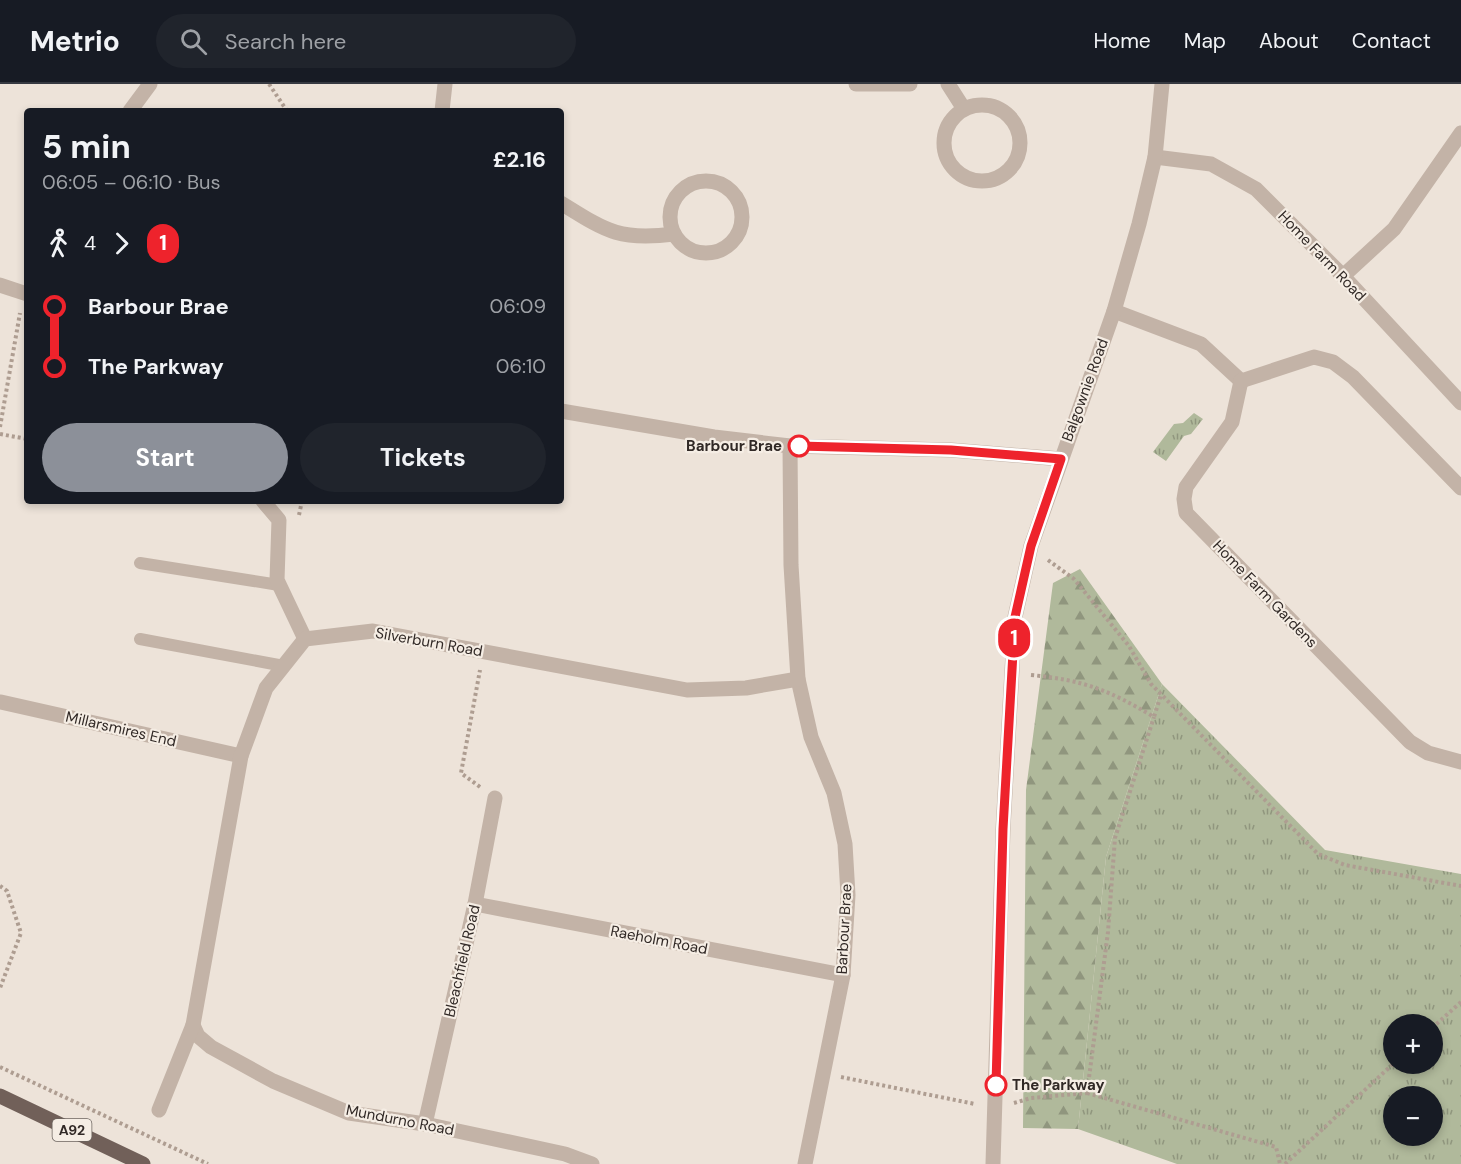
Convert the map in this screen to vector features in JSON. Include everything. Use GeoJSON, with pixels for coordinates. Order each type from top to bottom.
{"type":"FeatureCollection","features":[{"type":"Feature","properties":{"kind":"main road","name":"A92"},"geometry":{"type":"LineString","coordinates":[[0,1096],[143,1164]]}},
{"type":"Feature","properties":{"kind":"street"},"geometry":{"type":"LineString","coordinates":[[132,108],[150,84]]}},
{"type":"Feature","properties":{"kind":"street"},"geometry":{"type":"LineString","coordinates":[[442,108],[446,84]]}},
{"type":"Feature","properties":{"kind":"street"},"geometry":{"type":"LineString","coordinates":[[856,84],[910,84]]}},
{"type":"Feature","properties":{"kind":"street"},"geometry":{"type":"LineString","coordinates":[[948,84],[964,109]]}},
{"type":"Feature","properties":{"kind":"street","name":"Balgownie Road"},"geometry":{"type":"LineString","coordinates":[[993,1164],[1003,829],[1015,617],[1029,553],[1114,311],[1155,157],[1162,84]]}},
{"type":"Feature","properties":{"kind":"street"},"geometry":{"type":"LineString","coordinates":[[975,105],[993,107],[1008,115],[1016,125],[1019,136],[1016,159],[1000,177],[977,181],[966,177],[948,161],[944,138],[948,126],[964,109],[975,105]]}},
{"type":"Feature","properties":{"kind":"street"},"geometry":{"type":"LineString","coordinates":[[1343,276],[1394,230],[1461,133]]}},
{"type":"Feature","properties":{"kind":"street","name":"Home Farm Road"},"geometry":{"type":"LineString","coordinates":[[1155,157],[1211,164],[1256,189],[1343,276],[1461,403]]}},
{"type":"Feature","properties":{"kind":"street"},"geometry":{"type":"LineString","coordinates":[[701,182],[720,184],[736,196],[742,215],[741,225],[733,242],[725,248],[706,253],[697,252],[688,248],[674,234],[670,215],[672,205],[677,196],[692,184],[701,182]]}},
{"type":"Feature","properties":{"kind":"street"},"geometry":{"type":"LineString","coordinates":[[564,205],[606,231],[645,238],[674,234]]}},
{"type":"Feature","properties":{"kind":"street"},"geometry":{"type":"LineString","coordinates":[[0,285],[24,301]]}},
{"type":"Feature","properties":{"kind":"street"},"geometry":{"type":"LineString","coordinates":[[1114,311],[1201,344],[1241,381],[1314,357],[1333,362],[1353,377],[1461,488]]}},
{"type":"Feature","properties":{"kind":"street","name":"Home Farm Gardens"},"geometry":{"type":"LineString","coordinates":[[1241,381],[1232,422],[1186,487],[1184,499],[1186,513],[1410,742],[1428,753],[1461,762]]}},
{"type":"Feature","properties":{"kind":"street"},"geometry":{"type":"LineString","coordinates":[[564,412],[714,437],[790,446],[951,450],[1061,459]]}},
{"type":"Feature","properties":{"kind":"street","name":"Barbour Brae"},"geometry":{"type":"LineString","coordinates":[[790,446],[791,565],[798,679],[811,737],[834,793],[845,844],[848,895],[843,975],[806,1164]]}},
{"type":"Feature","properties":{"kind":"street"},"geometry":{"type":"LineString","coordinates":[[159,1110],[193,1025],[241,756],[266,688],[305,639],[277,580],[279,520],[266,504]]}},
{"type":"Feature","properties":{"kind":"street","name":"Silverburn Road"},"geometry":{"type":"LineString","coordinates":[[305,639],[373,631],[687,690],[746,688],[798,679]]}},
{"type":"Feature","properties":{"kind":"street","name":"Millarsmires End"},"geometry":{"type":"LineString","coordinates":[[1,702],[241,756]]}},
{"type":"Feature","properties":{"kind":"street","name":"Bleachfield Road"},"geometry":{"type":"LineString","coordinates":[[425,1124],[475,904],[495,798]]}},
{"type":"Feature","properties":{"kind":"street","name":"Raeholm Road"},"geometry":{"type":"LineString","coordinates":[[475,904],[843,975]]}},
{"type":"Feature","properties":{"kind":"street","name":"Mundurno Road"},"geometry":{"type":"LineString","coordinates":[[193,1025],[198,1036],[211,1047],[295,1090],[349,1113],[425,1124],[565,1154],[592,1164]]}},
{"type":"Feature","properties":{"kind":"lane"},"geometry":{"type":"LineString","coordinates":[[140,563],[279,585]]}},
{"type":"Feature","properties":{"kind":"lane"},"geometry":{"type":"LineString","coordinates":[[140,639],[284,666]]}},
{"type":"Feature","properties":{"kind":"path"},"geometry":{"type":"LineString","coordinates":[[269,84],[285,108]]}},
{"type":"Feature","properties":{"kind":"path"},"geometry":{"type":"LineString","coordinates":[[0,427],[24,301]]}},
{"type":"Feature","properties":{"kind":"path"},"geometry":{"type":"LineString","coordinates":[[0,434],[24,438]]}},
{"type":"Feature","properties":{"kind":"path"},"geometry":{"type":"LineString","coordinates":[[1029,553],[1055,562],[1074,579],[1129,646],[1151,684],[1318,854],[1345,865],[1461,886]]}},
{"type":"Feature","properties":{"kind":"path"},"geometry":{"type":"LineString","coordinates":[[483,652],[461,773],[495,798]]}},
{"type":"Feature","properties":{"kind":"path"},"geometry":{"type":"LineString","coordinates":[[1012,673],[1082,682],[1118,695],[1154,717]]}},
{"type":"Feature","properties":{"kind":"path"},"geometry":{"type":"LineString","coordinates":[[1087,1093],[1108,932],[1115,838],[1161,695]]}},
{"type":"Feature","properties":{"kind":"path"},"geometry":{"type":"LineString","coordinates":[[0,886],[7,891],[21,933],[0,988]]}},
{"type":"Feature","properties":{"kind":"path"},"geometry":{"type":"LineString","coordinates":[[1443,1018],[1461,1002]]}},
{"type":"Feature","properties":{"kind":"path"},"geometry":{"type":"LineString","coordinates":[[0,1067],[208,1164]]}},
{"type":"Feature","properties":{"kind":"path"},"geometry":{"type":"LineString","coordinates":[[822,1073],[995,1108],[1031,1098],[1087,1093],[1276,1147],[1280,1164]]}},
{"type":"Feature","properties":{"kind":"path"},"geometry":{"type":"LineString","coordinates":[[1285,1164],[1383,1073]]}},
{"type":"Feature","properties":{"kind":"green space"},"geometry":{"type":"Polygon","coordinates":[[[1194,413],[1203,419],[1191,434],[1184,436],[1166,461],[1153,452],[1174,424],[1183,423],[1194,413]]]}},
{"type":"Feature","properties":{"kind":"green space"},"geometry":{"type":"Polygon","coordinates":[[[1080,569],[1162,684],[1106,857],[1078,1129],[1023,1128],[1026,790],[1053,583],[1080,569]]]}},
{"type":"Feature","properties":{"kind":"green space"},"geometry":{"type":"Polygon","coordinates":[[[1162,684],[1325,850],[1461,874],[1461,1164],[1177,1164],[1078,1129],[1106,857],[1162,684]]]}},
{"type":"Feature","properties":{"kind":"bus line","name":"1"},"geometry":{"type":"LineString","coordinates":[[799,446],[951,450],[1061,459],[1031,546],[1015,617],[1003,829],[996,1085]]}},
{"type":"Feature","properties":{"kind":"place","name":"Barbour Brae"},"geometry":{"type":"Point","coordinates":[799,446]}},
{"type":"Feature","properties":{"kind":"place","name":"The Parkway"},"geometry":{"type":"Point","coordinates":[996,1085]}}]}
